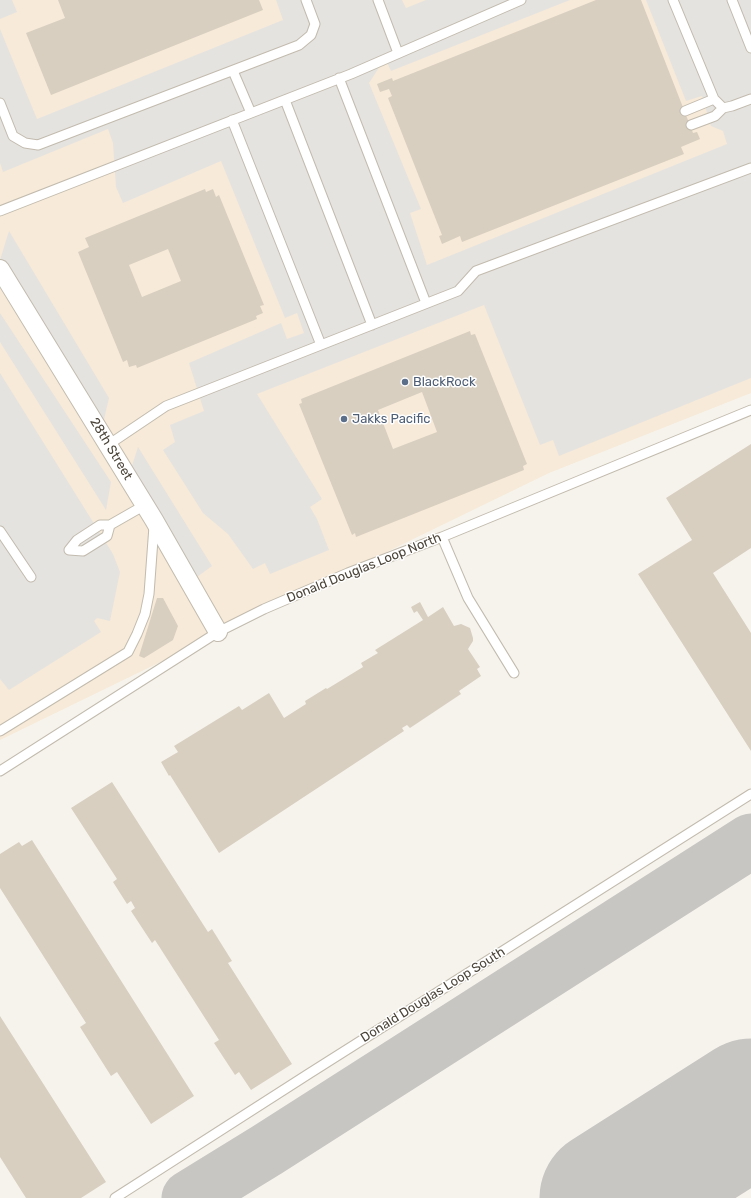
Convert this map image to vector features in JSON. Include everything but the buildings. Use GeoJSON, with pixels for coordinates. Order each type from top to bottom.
{"type":"FeatureCollection","features":[{"type":"Feature","properties":{"kind":"street","name":"28th Street"},"geometry":{"type":"LineString","coordinates":[[0,269],[150,513],[218,632]]}},
{"type":"Feature","properties":{"kind":"lane"},"geometry":{"type":"LineString","coordinates":[[0,103],[13,136],[25,143],[38,144],[299,45],[311,35],[315,24],[306,0]]}},
{"type":"Feature","properties":{"kind":"lane"},"geometry":{"type":"LineString","coordinates":[[378,0],[398,53]]}},
{"type":"Feature","properties":{"kind":"lane"},"geometry":{"type":"LineString","coordinates":[[0,211],[285,100],[521,0]]}},
{"type":"Feature","properties":{"kind":"lane"},"geometry":{"type":"LineString","coordinates":[[673,0],[714,99],[723,108]]}},
{"type":"Feature","properties":{"kind":"lane"},"geometry":{"type":"LineString","coordinates":[[732,0],[751,48]]}},
{"type":"Feature","properties":{"kind":"lane"},"geometry":{"type":"LineString","coordinates":[[233,70],[251,113]]}},
{"type":"Feature","properties":{"kind":"lane"},"geometry":{"type":"LineString","coordinates":[[339,78],[426,303]]}},
{"type":"Feature","properties":{"kind":"lane"},"geometry":{"type":"LineString","coordinates":[[684,111],[714,99]]}},
{"type":"Feature","properties":{"kind":"lane"},"geometry":{"type":"LineString","coordinates":[[691,125],[715,116],[723,108],[751,99]]}},
{"type":"Feature","properties":{"kind":"lane"},"geometry":{"type":"LineString","coordinates":[[285,100],[372,325]]}},
{"type":"Feature","properties":{"kind":"lane"},"geometry":{"type":"LineString","coordinates":[[232,120],[321,346]]}},
{"type":"Feature","properties":{"kind":"lane"},"geometry":{"type":"LineString","coordinates":[[108,445],[166,406],[321,346],[458,290],[476,271],[751,168]]}},
{"type":"Feature","properties":{"kind":"lane","name":"Donald Douglas Loop North"},"geometry":{"type":"LineString","coordinates":[[0,771],[218,632],[264,609],[348,573],[442,537],[751,410]]}},
{"type":"Feature","properties":{"kind":"lane"},"geometry":{"type":"LineString","coordinates":[[0,731],[128,652],[138,634],[145,614],[149,594],[150,513],[110,525]]}},
{"type":"Feature","properties":{"kind":"lane"},"geometry":{"type":"LineString","coordinates":[[0,531],[31,577]]}},
{"type":"Feature","properties":{"kind":"lane"},"geometry":{"type":"LineString","coordinates":[[442,537],[468,598],[514,673]]}},
{"type":"Feature","properties":{"kind":"lane","name":"Donald Douglas Loop South"},"geometry":{"type":"LineString","coordinates":[[115,1198],[751,794]]}},
{"type":"Feature","properties":{"kind":"shaded area"},"geometry":{"type":"Polygon","coordinates":[[[0,0],[751,0],[751,393],[549,473],[0,740],[0,0]]]}},
{"type":"Feature","properties":{"kind":"shaded area"},"geometry":{"type":"Polygon","coordinates":[[[0,0],[12,0],[17,12],[0,19],[0,0]]]}},
{"type":"Feature","properties":{"kind":"shaded area"},"geometry":{"type":"Polygon","coordinates":[[[276,0],[402,0],[406,8],[426,0],[570,0],[391,71],[386,60],[384,60],[369,83],[421,209],[410,213],[427,265],[727,144],[723,131],[711,126],[702,96],[686,101],[646,0],[751,0],[751,378],[559,456],[553,440],[540,445],[484,305],[257,394],[322,499],[310,507],[317,519],[329,550],[270,574],[265,563],[253,569],[228,534],[203,513],[163,450],[175,442],[170,425],[204,411],[189,363],[281,323],[287,339],[304,333],[297,313],[285,318],[221,161],[123,203],[116,187],[113,143],[108,129],[3,172],[0,163],[0,29],[37,119],[283,20],[276,0]]]}},
{"type":"Feature","properties":{"kind":"shaded area"},"geometry":{"type":"Polygon","coordinates":[[[9,231],[109,398],[102,428],[0,260],[9,231]]]}},
{"type":"Feature","properties":{"kind":"shaded area"},"geometry":{"type":"Polygon","coordinates":[[[0,313],[111,482],[106,510],[0,342],[0,313]]]}},
{"type":"Feature","properties":{"kind":"shaded area"},"geometry":{"type":"Polygon","coordinates":[[[0,373],[113,554],[120,572],[110,621],[97,618],[94,621],[101,632],[9,690],[0,679],[0,373]]]}},
{"type":"Feature","properties":{"kind":"shaded area"},"geometry":{"type":"Polygon","coordinates":[[[138,447],[212,566],[197,577],[130,472],[138,447]]]}},
{"type":"Feature","properties":{"kind":"taxiway"},"geometry":{"type":"LineString","coordinates":[[189,1198],[267,1150],[751,841]]}},
{"type":"Feature","properties":{"kind":"runway"},"geometry":{"type":"LineString","coordinates":[[608,1198],[751,1107]]}},
{"type":"Feature","properties":{"kind":"place","name":"BlackRock"},"geometry":{"type":"Point","coordinates":[405,382]}},
{"type":"Feature","properties":{"kind":"place","name":"Jakks Pacific"},"geometry":{"type":"Point","coordinates":[344,419]}}]}
